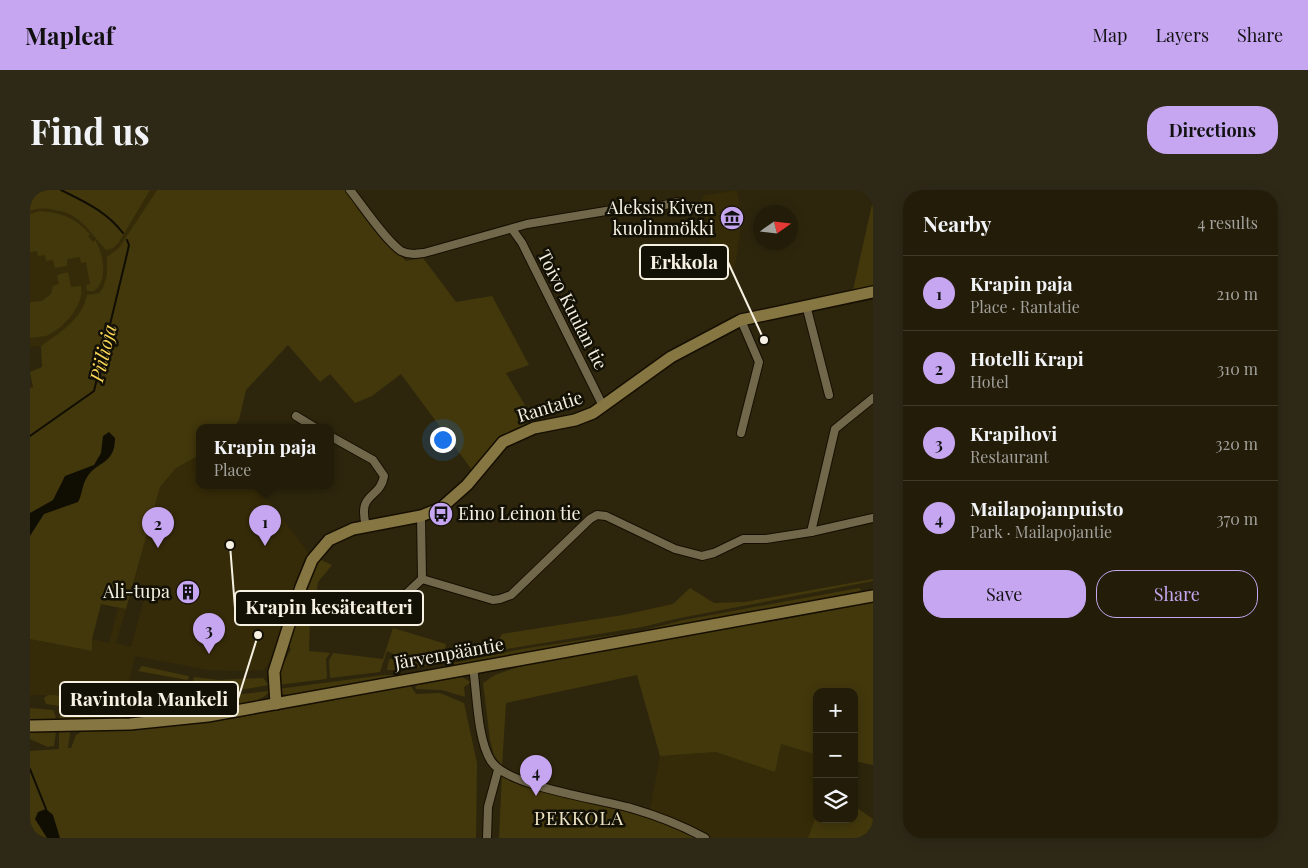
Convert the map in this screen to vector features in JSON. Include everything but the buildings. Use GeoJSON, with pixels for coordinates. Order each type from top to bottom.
{"type":"FeatureCollection","features":[{"type":"Feature","properties":{"kind":"main road","name":"Rantatie"},"geometry":{"type":"LineString","coordinates":[[276,704],[274,672],[308,567],[329,540],[366,526],[421,516],[441,508],[467,485],[503,442],[534,428],[575,420],[593,414],[671,357],[741,320],[873,292]]}},
{"type":"Feature","properties":{"kind":"main road","name":"Järvenpääntie"},"geometry":{"type":"LineString","coordinates":[[30,726],[130,724],[208,716],[873,596]]}},
{"type":"Feature","properties":{"kind":"street"},"geometry":{"type":"LineString","coordinates":[[350,190],[391,240],[401,250],[411,254],[527,224],[612,210],[644,210],[677,202]]}},
{"type":"Feature","properties":{"kind":"street","name":"Toivo Kuulan tie"},"geometry":{"type":"LineString","coordinates":[[512,229],[527,254],[603,406]]}},
{"type":"Feature","properties":{"kind":"street"},"geometry":{"type":"LineString","coordinates":[[806,305],[829,395]]}},
{"type":"Feature","properties":{"kind":"street"},"geometry":{"type":"LineString","coordinates":[[741,320],[759,362],[741,433]]}},
{"type":"Feature","properties":{"kind":"street"},"geometry":{"type":"LineString","coordinates":[[811,532],[835,429],[866,406],[873,398]]}},
{"type":"Feature","properties":{"kind":"street"},"geometry":{"type":"LineString","coordinates":[[296,416],[309,424]]}},
{"type":"Feature","properties":{"kind":"street"},"geometry":{"type":"LineString","coordinates":[[334,438],[373,460],[384,476],[383,483],[366,501],[363,507],[366,526]]}},
{"type":"Feature","properties":{"kind":"street"},"geometry":{"type":"LineString","coordinates":[[422,579],[493,600],[511,595],[590,519],[597,515],[606,516],[675,549],[702,556],[714,553],[743,539],[766,539],[811,532],[873,518]]}},
{"type":"Feature","properties":{"kind":"street"},"geometry":{"type":"LineString","coordinates":[[401,605],[405,595],[422,579],[421,516]]}},
{"type":"Feature","properties":{"kind":"street"},"geometry":{"type":"LineString","coordinates":[[473,667],[484,745],[490,759],[498,770],[519,780],[634,809],[690,830],[705,838]]}},
{"type":"Feature","properties":{"kind":"street"},"geometry":{"type":"LineString","coordinates":[[487,838],[488,807],[498,770]]}},
{"type":"Feature","properties":{"kind":"shaded area"},"geometry":{"type":"Polygon","coordinates":[[[30,190],[157,190],[135,224],[133,264],[67,333],[41,346],[30,347],[30,190]]]}},
{"type":"Feature","properties":{"kind":"shaded area"},"geometry":{"type":"Polygon","coordinates":[[[30,190],[150,190],[119,242],[113,248],[106,250],[84,224],[71,215],[48,209],[30,211],[30,190]]]}},
{"type":"Feature","properties":{"kind":"shaded area"},"geometry":{"type":"Polygon","coordinates":[[[157,190],[345,190],[387,242],[406,261],[423,258],[456,302],[492,296],[529,365],[506,373],[536,424],[525,426],[507,434],[492,446],[472,470],[401,374],[372,396],[355,403],[330,374],[320,382],[288,345],[246,390],[239,420],[236,424],[196,424],[196,457],[176,468],[160,487],[126,609],[101,604],[92,639],[92,651],[30,639],[30,388],[33,387],[30,372],[42,367],[41,346],[76,318],[87,295],[99,293],[103,288],[107,275],[107,257],[119,248],[157,190]]]}},
{"type":"Feature","properties":{"kind":"shaded area"},"geometry":{"type":"Polygon","coordinates":[[[737,190],[742,219],[735,267],[716,269],[702,196],[737,190]]]}},
{"type":"Feature","properties":{"kind":"shaded area"},"geometry":{"type":"Polygon","coordinates":[[[873,200],[873,286],[853,290],[873,200]]]}},
{"type":"Feature","properties":{"kind":"shaded area"},"geometry":{"type":"Polygon","coordinates":[[[40,211],[55,213],[73,220],[90,234],[88,236],[93,242],[95,240],[101,252],[103,274],[101,281],[94,291],[87,291],[86,285],[90,284],[86,262],[81,263],[80,257],[67,259],[67,266],[55,268],[53,260],[46,261],[45,255],[38,256],[37,251],[30,252],[30,214],[40,211]]]}},
{"type":"Feature","properties":{"kind":"shaded area"},"geometry":{"type":"Polygon","coordinates":[[[68,272],[71,287],[81,286],[80,301],[76,308],[66,322],[53,333],[30,338],[30,302],[42,301],[51,294],[53,286],[59,284],[57,275],[68,272]]]}},
{"type":"Feature","properties":{"kind":"shaded area"},"geometry":{"type":"Polygon","coordinates":[[[109,432],[115,438],[112,454],[90,473],[78,502],[44,514],[30,536],[30,513],[53,500],[65,476],[94,465],[101,453],[103,436],[109,432]]]}},
{"type":"Feature","properties":{"kind":"shaded area"},"geometry":{"type":"Polygon","coordinates":[[[196,457],[196,489],[255,489],[269,501],[310,555],[274,657],[263,670],[231,671],[209,670],[135,656],[124,702],[108,705],[64,695],[30,695],[30,639],[92,651],[92,639],[109,643],[118,608],[126,609],[116,643],[131,647],[146,593],[132,588],[160,487],[176,468],[196,457]]]}},
{"type":"Feature","properties":{"kind":"shaded area"},"geometry":{"type":"Polygon","coordinates":[[[317,558],[332,565],[318,582],[317,601],[310,618],[309,651],[330,653],[326,659],[327,677],[326,679],[278,685],[278,674],[291,649],[291,632],[294,620],[317,558]]]}},
{"type":"Feature","properties":{"kind":"shaded area"},"geometry":{"type":"Polygon","coordinates":[[[873,579],[873,581],[642,627],[470,655],[412,669],[405,659],[387,651],[380,672],[330,678],[329,661],[333,653],[383,659],[393,628],[446,644],[444,654],[497,644],[502,634],[623,615],[673,604],[690,588],[714,603],[745,602],[873,579]]]}},
{"type":"Feature","properties":{"kind":"shaded area"},"geometry":{"type":"Polygon","coordinates":[[[859,588],[861,591],[840,598],[445,667],[444,665],[522,649],[640,631],[684,620],[859,588]]]}},
{"type":"Feature","properties":{"kind":"shaded area"},"geometry":{"type":"Polygon","coordinates":[[[873,602],[873,765],[858,762],[858,688],[813,688],[813,754],[781,744],[775,772],[716,752],[660,756],[637,675],[506,703],[502,766],[494,755],[490,740],[483,683],[495,675],[524,665],[873,602]]]}},
{"type":"Feature","properties":{"kind":"shaded area"},"geometry":{"type":"Polygon","coordinates":[[[392,658],[403,663],[407,670],[387,670],[389,660],[392,658]]]}},
{"type":"Feature","properties":{"kind":"shaded area"},"geometry":{"type":"Polygon","coordinates":[[[142,666],[188,676],[189,678],[187,680],[138,671],[142,666]]]}},
{"type":"Feature","properties":{"kind":"shaded area"},"geometry":{"type":"Polygon","coordinates":[[[384,675],[403,675],[293,696],[282,694],[278,689],[384,675]]]}},
{"type":"Feature","properties":{"kind":"shaded area"},"geometry":{"type":"Polygon","coordinates":[[[194,677],[218,680],[263,678],[269,685],[132,708],[134,687],[186,695],[196,693],[198,682],[193,681],[194,677]]]}},
{"type":"Feature","properties":{"kind":"shaded area"},"geometry":{"type":"Polygon","coordinates":[[[462,677],[471,682],[464,687],[465,697],[442,690],[416,689],[415,684],[462,677]]]}},
{"type":"Feature","properties":{"kind":"shaded area"},"geometry":{"type":"Polygon","coordinates":[[[410,685],[416,694],[440,693],[464,703],[477,763],[476,838],[30,838],[30,751],[59,749],[59,731],[70,732],[68,748],[71,748],[76,735],[83,731],[166,726],[248,716],[410,685]]]}},
{"type":"Feature","properties":{"kind":"shaded area"},"geometry":{"type":"Polygon","coordinates":[[[269,691],[265,696],[251,702],[232,706],[209,706],[209,698],[269,691]]]}},
{"type":"Feature","properties":{"kind":"shaded area"},"geometry":{"type":"Polygon","coordinates":[[[48,695],[105,703],[124,702],[127,706],[126,709],[94,711],[46,704],[44,698],[48,695]]]}},
{"type":"Feature","properties":{"kind":"shaded area"},"geometry":{"type":"Polygon","coordinates":[[[203,699],[205,707],[181,714],[136,718],[133,714],[133,712],[203,699]]]}},
{"type":"Feature","properties":{"kind":"shaded area"},"geometry":{"type":"Polygon","coordinates":[[[30,708],[53,710],[57,720],[30,721],[30,708]]]}},
{"type":"Feature","properties":{"kind":"shaded area"},"geometry":{"type":"Polygon","coordinates":[[[63,709],[88,714],[126,714],[123,719],[59,721],[60,712],[63,709]]]}},
{"type":"Feature","properties":{"kind":"shaded area"},"geometry":{"type":"Polygon","coordinates":[[[30,730],[56,732],[54,746],[48,747],[30,739],[30,730]]]}},
{"type":"Feature","properties":{"kind":"shaded area"},"geometry":{"type":"Polygon","coordinates":[[[781,744],[813,754],[813,823],[808,838],[699,838],[649,816],[660,756],[716,752],[774,771],[781,744]]]}},
{"type":"Feature","properties":{"kind":"shaded area"},"geometry":{"type":"Polygon","coordinates":[[[502,774],[649,816],[699,838],[499,838],[502,774]]]}},
{"type":"Feature","properties":{"kind":"shaded area"},"geometry":{"type":"Polygon","coordinates":[[[46,809],[53,815],[60,838],[47,838],[35,819],[38,812],[46,809]]]}},
{"type":"Feature","properties":{"kind":"shaded area"},"geometry":{"type":"Polygon","coordinates":[[[858,809],[873,819],[873,838],[808,838],[813,823],[858,823],[858,809]]]}},
{"type":"Feature","properties":{"kind":"waterway","name":"Piilioja"},"geometry":{"type":"LineString","coordinates":[[61,190],[102,213],[123,233]]}},
{"type":"Feature","properties":{"kind":"waterway","name":"Piilioja"},"geometry":{"type":"LineString","coordinates":[[30,436],[94,391],[129,245],[127,240]]}},
{"type":"Feature","properties":{"kind":"waterway"},"geometry":{"type":"LineString","coordinates":[[30,769],[46,809]]}},
{"type":"Feature","properties":{"kind":"place","name":"Aleksis Kiven kuolinmökki"},"geometry":{"type":"Point","coordinates":[732,218]}},
{"type":"Feature","properties":{"kind":"place","name":"Erkkola"},"geometry":{"type":"Point","coordinates":[764,340]}},
{"type":"Feature","properties":{"kind":"place","name":"Eino Leinon tie"},"geometry":{"type":"Point","coordinates":[441,514]}},
{"type":"Feature","properties":{"kind":"place","name":"Krapin kesäteatteri"},"geometry":{"type":"Point","coordinates":[230,545]}},
{"type":"Feature","properties":{"kind":"place","name":"Krapin paja"},"geometry":{"type":"Point","coordinates":[265,546]}},
{"type":"Feature","properties":{"kind":"place","name":"Hotelli Krapi"},"geometry":{"type":"Point","coordinates":[158,548]}},
{"type":"Feature","properties":{"kind":"place","name":"Ali-tupa"},"geometry":{"type":"Point","coordinates":[188,592]}},
{"type":"Feature","properties":{"kind":"place","name":"Ravintola Mankeli"},"geometry":{"type":"Point","coordinates":[258,635]}},
{"type":"Feature","properties":{"kind":"place","name":"Krapihovi"},"geometry":{"type":"Point","coordinates":[209,654]}},
{"type":"Feature","properties":{"kind":"place","name":"Mailapojanpuisto"},"geometry":{"type":"Point","coordinates":[536,796]}},
{"type":"Feature","properties":{"kind":"district","name":"PEKKOLA"},"geometry":{"type":"Point","coordinates":[579,818]}}]}
